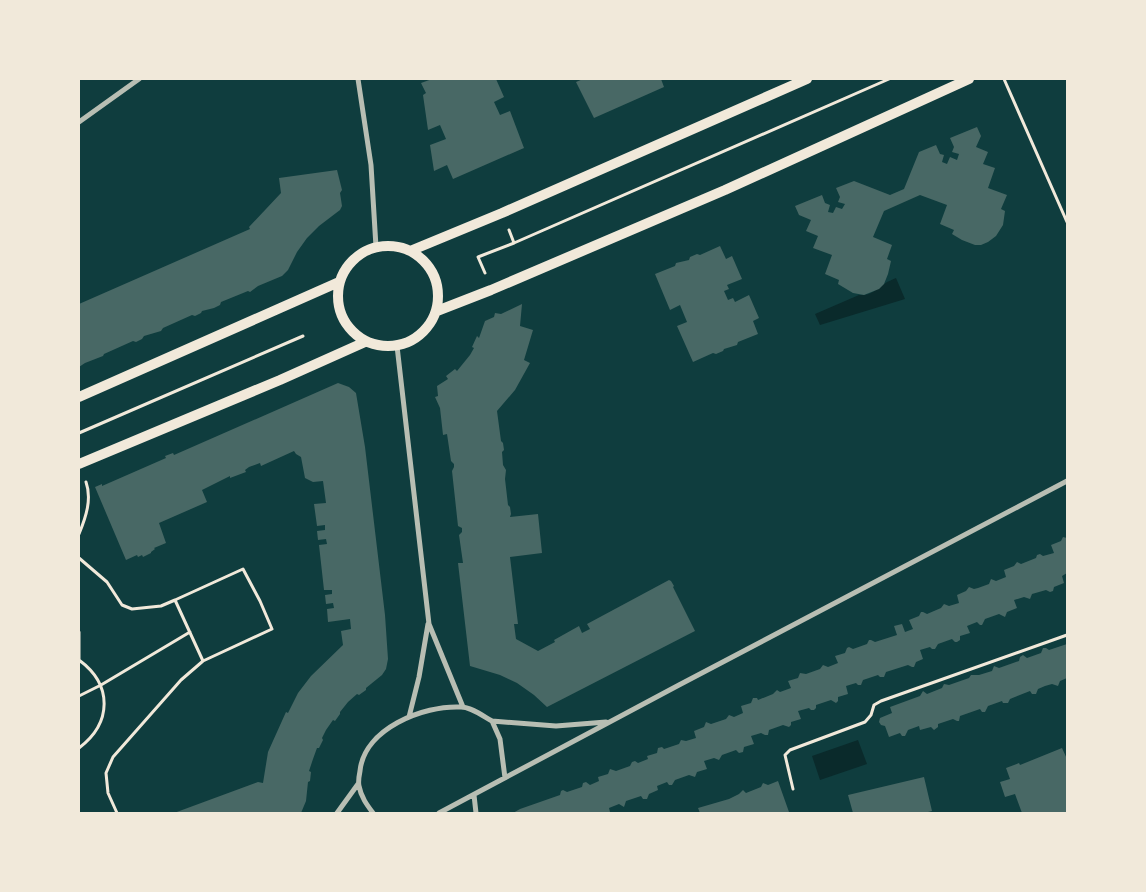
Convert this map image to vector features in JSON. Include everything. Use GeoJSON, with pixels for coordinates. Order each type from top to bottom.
{"type":"FeatureCollection","features":[{"type":"Feature","properties":{"kind":"main road"},"geometry":{"type":"LineString","coordinates":[[410,251],[807,79]]}},
{"type":"Feature","properties":{"kind":"main road"},"geometry":{"type":"LineString","coordinates":[[437,311],[491,290],[725,190],[969,79]]}},
{"type":"Feature","properties":{"kind":"main road"},"geometry":{"type":"LineString","coordinates":[[388,245],[410,251],[425,261],[434,276],[439,293],[437,311],[428,327],[414,340],[397,346],[383,347],[365,342],[356,336],[346,325],[339,312],[337,297],[339,282],[344,270],[363,252],[376,247],[388,245]]}},
{"type":"Feature","properties":{"kind":"main road"},"geometry":{"type":"LineString","coordinates":[[79,397],[339,282]]}},
{"type":"Feature","properties":{"kind":"main road"},"geometry":{"type":"LineString","coordinates":[[79,464],[280,380],[365,342]]}},
{"type":"Feature","properties":{"kind":"street"},"geometry":{"type":"LineString","coordinates":[[79,122],[139,79]]}},
{"type":"Feature","properties":{"kind":"street"},"geometry":{"type":"LineString","coordinates":[[358,79],[371,165],[376,247]]}},
{"type":"Feature","properties":{"kind":"street"},"geometry":{"type":"LineString","coordinates":[[397,346],[428,624],[419,677],[408,716]]}},
{"type":"Feature","properties":{"kind":"street"},"geometry":{"type":"LineString","coordinates":[[440,813],[609,722],[1067,482]]}},
{"type":"Feature","properties":{"kind":"street"},"geometry":{"type":"LineString","coordinates":[[428,624],[463,707]]}},
{"type":"Feature","properties":{"kind":"street"},"geometry":{"type":"LineString","coordinates":[[373,813],[362,797],[358,784],[361,761],[368,747],[394,724],[408,716],[439,708],[463,707],[492,721],[556,726],[609,722]]}},
{"type":"Feature","properties":{"kind":"street"},"geometry":{"type":"LineString","coordinates":[[492,721],[500,739],[505,778]]}},
{"type":"Feature","properties":{"kind":"street"},"geometry":{"type":"LineString","coordinates":[[337,813],[358,784]]}},
{"type":"Feature","properties":{"kind":"street"},"geometry":{"type":"LineString","coordinates":[[474,795],[476,813]]}},
{"type":"Feature","properties":{"kind":"path"},"geometry":{"type":"LineString","coordinates":[[488,279],[478,257],[889,79]]}},
{"type":"Feature","properties":{"kind":"path"},"geometry":{"type":"LineString","coordinates":[[1004,79],[1067,222]]}},
{"type":"Feature","properties":{"kind":"path"},"geometry":{"type":"LineString","coordinates":[[79,433],[303,336]]}},
{"type":"Feature","properties":{"kind":"path"},"geometry":{"type":"LineString","coordinates":[[79,464],[90,492],[79,534]]}},
{"type":"Feature","properties":{"kind":"path"},"geometry":{"type":"LineString","coordinates":[[79,558],[107,582],[122,605],[132,609],[161,606],[243,569],[272,629],[203,661],[181,680],[113,757],[106,773],[108,793],[117,813]]}},
{"type":"Feature","properties":{"kind":"path"},"geometry":{"type":"LineString","coordinates":[[175,600],[203,661]]}},
{"type":"Feature","properties":{"kind":"path"},"geometry":{"type":"LineString","coordinates":[[79,632],[79,661],[95,676],[101,686],[104,699],[103,714],[99,727],[90,739],[79,748]]}},
{"type":"Feature","properties":{"kind":"path"},"geometry":{"type":"LineString","coordinates":[[79,696],[101,686],[190,632]]}},
{"type":"Feature","properties":{"kind":"path"},"geometry":{"type":"LineString","coordinates":[[793,789],[785,755],[790,750],[865,722],[871,715],[874,705],[881,701],[1067,635]]}},
{"type":"Feature","properties":{"kind":"water"},"geometry":{"type":"Polygon","coordinates":[[[896,278],[905,299],[820,325],[815,314],[859,295],[870,294],[896,278]]]}},
{"type":"Feature","properties":{"kind":"water"},"geometry":{"type":"Polygon","coordinates":[[[858,740],[867,764],[820,780],[812,756],[858,740]]]}},
{"type":"Feature","properties":{"kind":"building"},"geometry":{"type":"Polygon","coordinates":[[[432,79],[496,79],[504,97],[494,102],[500,115],[510,111],[524,148],[453,179],[447,165],[434,171],[430,145],[446,139],[440,125],[428,130],[423,95],[426,93],[421,83],[432,79]]]}},
{"type":"Feature","properties":{"kind":"building"},"geometry":{"type":"Polygon","coordinates":[[[583,79],[661,79],[664,87],[594,118],[576,82],[583,79]]]}},
{"type":"Feature","properties":{"kind":"building"},"geometry":{"type":"Polygon","coordinates":[[[977,127],[981,136],[976,147],[988,152],[983,164],[995,168],[988,188],[1007,195],[1001,209],[1005,211],[1003,225],[996,236],[981,245],[975,245],[962,240],[952,234],[954,230],[940,224],[947,205],[920,195],[884,211],[873,237],[892,245],[887,259],[891,261],[884,284],[879,289],[864,295],[853,293],[838,284],[839,280],[825,274],[832,255],[813,248],[818,236],[806,231],[811,220],[799,215],[795,206],[822,195],[825,203],[830,205],[828,212],[833,213],[836,207],[842,209],[845,204],[838,202],[840,197],[836,188],[854,181],[890,195],[904,189],[919,152],[936,145],[940,154],[944,155],[942,162],[947,164],[950,157],[957,160],[959,154],[952,152],[954,147],[950,138],[977,127]]]}},
{"type":"Feature","properties":{"kind":"building"},"geometry":{"type":"Polygon","coordinates":[[[337,170],[342,190],[340,193],[342,206],[340,210],[307,238],[288,270],[282,276],[258,286],[250,292],[248,291],[221,302],[220,305],[214,308],[202,311],[195,316],[192,315],[163,328],[161,331],[144,336],[136,342],[133,341],[79,367],[79,304],[250,229],[249,227],[281,193],[279,178],[337,170]]]}},
{"type":"Feature","properties":{"kind":"building"},"geometry":{"type":"Polygon","coordinates":[[[720,246],[726,259],[732,256],[742,279],[727,285],[729,289],[724,291],[728,300],[733,298],[735,302],[749,295],[759,318],[753,321],[758,334],[738,342],[737,345],[693,362],[677,326],[687,322],[680,305],[670,310],[655,274],[675,266],[676,263],[689,260],[690,257],[697,254],[700,255],[720,246]]]}},
{"type":"Feature","properties":{"kind":"building"},"geometry":{"type":"Polygon","coordinates":[[[522,304],[520,326],[533,330],[524,360],[530,363],[515,390],[497,411],[504,450],[502,452],[503,465],[506,470],[505,479],[510,517],[538,514],[542,553],[510,557],[518,624],[514,624],[516,639],[538,651],[579,626],[582,633],[590,629],[587,624],[669,580],[674,586],[695,631],[547,707],[517,683],[500,675],[470,666],[458,563],[463,563],[459,535],[462,532],[462,528],[458,526],[452,471],[454,464],[451,461],[447,434],[443,435],[440,408],[435,397],[438,396],[437,386],[448,379],[446,376],[455,369],[457,371],[470,355],[485,321],[494,317],[495,313],[501,314],[522,304]]]}},
{"type":"Feature","properties":{"kind":"building"},"geometry":{"type":"Polygon","coordinates":[[[338,383],[349,387],[356,393],[365,447],[385,615],[388,659],[386,669],[366,690],[359,695],[357,694],[348,702],[335,721],[333,720],[326,730],[309,771],[311,772],[310,781],[308,782],[306,801],[301,813],[174,813],[258,782],[263,783],[268,752],[286,712],[288,713],[298,693],[311,676],[343,645],[341,631],[351,629],[350,619],[328,622],[327,609],[334,608],[333,603],[326,604],[325,595],[332,594],[332,590],[324,590],[319,545],[327,544],[326,539],[318,540],[317,531],[325,530],[325,525],[317,526],[314,504],[326,503],[323,481],[313,482],[305,478],[301,457],[294,451],[261,466],[260,463],[249,467],[245,470],[246,472],[230,478],[230,476],[202,490],[207,502],[159,523],[166,543],[154,548],[151,553],[143,557],[142,555],[138,557],[137,555],[126,560],[95,487],[102,484],[102,486],[166,458],[165,456],[173,453],[174,455],[338,383]]]}},
{"type":"Feature","properties":{"kind":"building"},"geometry":{"type":"Polygon","coordinates":[[[1063,537],[1067,538],[1067,573],[1062,576],[1064,583],[1054,587],[1053,591],[1046,590],[1032,594],[1030,599],[1024,597],[1014,600],[1017,608],[1007,612],[1005,617],[999,614],[985,619],[982,625],[977,622],[967,626],[970,633],[960,636],[960,640],[957,642],[952,639],[938,644],[935,649],[930,647],[920,650],[923,659],[916,662],[914,667],[908,665],[886,672],[884,677],[878,675],[863,680],[861,685],[856,683],[846,686],[848,694],[838,697],[836,703],[831,700],[816,705],[814,710],[809,708],[798,711],[801,719],[791,722],[789,727],[783,725],[769,730],[768,735],[761,733],[751,736],[754,744],[744,747],[743,752],[739,753],[736,750],[722,755],[719,760],[714,758],[704,761],[707,769],[697,772],[695,777],[689,775],[675,780],[672,785],[669,785],[667,782],[657,786],[658,790],[649,794],[647,799],[643,799],[641,796],[626,801],[624,807],[619,804],[609,808],[610,812],[606,813],[513,813],[560,795],[563,790],[567,792],[582,787],[583,783],[586,782],[590,785],[599,781],[598,777],[608,774],[610,769],[616,771],[630,766],[632,762],[638,763],[648,759],[647,756],[657,753],[658,748],[662,747],[664,749],[679,744],[681,740],[686,741],[696,738],[694,731],[704,727],[706,722],[711,724],[726,719],[729,715],[734,717],[743,713],[741,706],[751,703],[753,698],[758,700],[773,694],[777,690],[780,692],[791,688],[788,681],[798,678],[800,673],[806,674],[820,669],[823,665],[828,667],[838,663],[835,656],[845,653],[847,648],[853,649],[867,644],[869,640],[875,642],[897,635],[894,626],[902,624],[905,632],[913,629],[909,620],[919,616],[921,612],[927,614],[941,608],[944,604],[949,606],[959,603],[957,595],[966,591],[969,587],[978,588],[989,584],[991,579],[996,581],[1006,577],[1004,570],[1014,566],[1017,562],[1021,564],[1036,558],[1040,554],[1043,556],[1054,553],[1051,545],[1061,541],[1063,537]]]}},
{"type":"Feature","properties":{"kind":"building"},"geometry":{"type":"Polygon","coordinates":[[[1067,644],[1067,678],[1060,681],[1058,686],[1052,684],[1045,686],[1038,689],[1036,694],[1032,694],[1030,691],[1010,699],[1008,703],[1003,703],[1002,701],[988,706],[985,712],[982,712],[980,709],[960,716],[959,721],[953,719],[938,724],[938,727],[934,730],[931,727],[920,730],[919,726],[908,730],[905,736],[902,736],[900,733],[889,737],[885,726],[879,722],[880,718],[892,713],[890,707],[920,696],[923,691],[927,694],[942,688],[944,684],[949,685],[969,678],[971,675],[992,671],[994,666],[999,668],[1019,661],[1023,655],[1027,658],[1041,653],[1043,648],[1049,650],[1067,644]]]}},
{"type":"Feature","properties":{"kind":"building"},"geometry":{"type":"Polygon","coordinates":[[[1062,748],[1067,759],[1067,813],[1022,813],[1015,794],[1005,797],[1000,782],[1010,779],[1006,768],[1019,763],[1020,765],[1062,748]]]}},
{"type":"Feature","properties":{"kind":"building"},"geometry":{"type":"Polygon","coordinates":[[[924,777],[932,811],[924,813],[853,813],[848,795],[924,777]]]}},
{"type":"Feature","properties":{"kind":"building"},"geometry":{"type":"Polygon","coordinates":[[[778,781],[789,812],[700,813],[698,808],[729,799],[743,790],[746,793],[761,787],[763,783],[768,785],[778,781]]]}}]}
